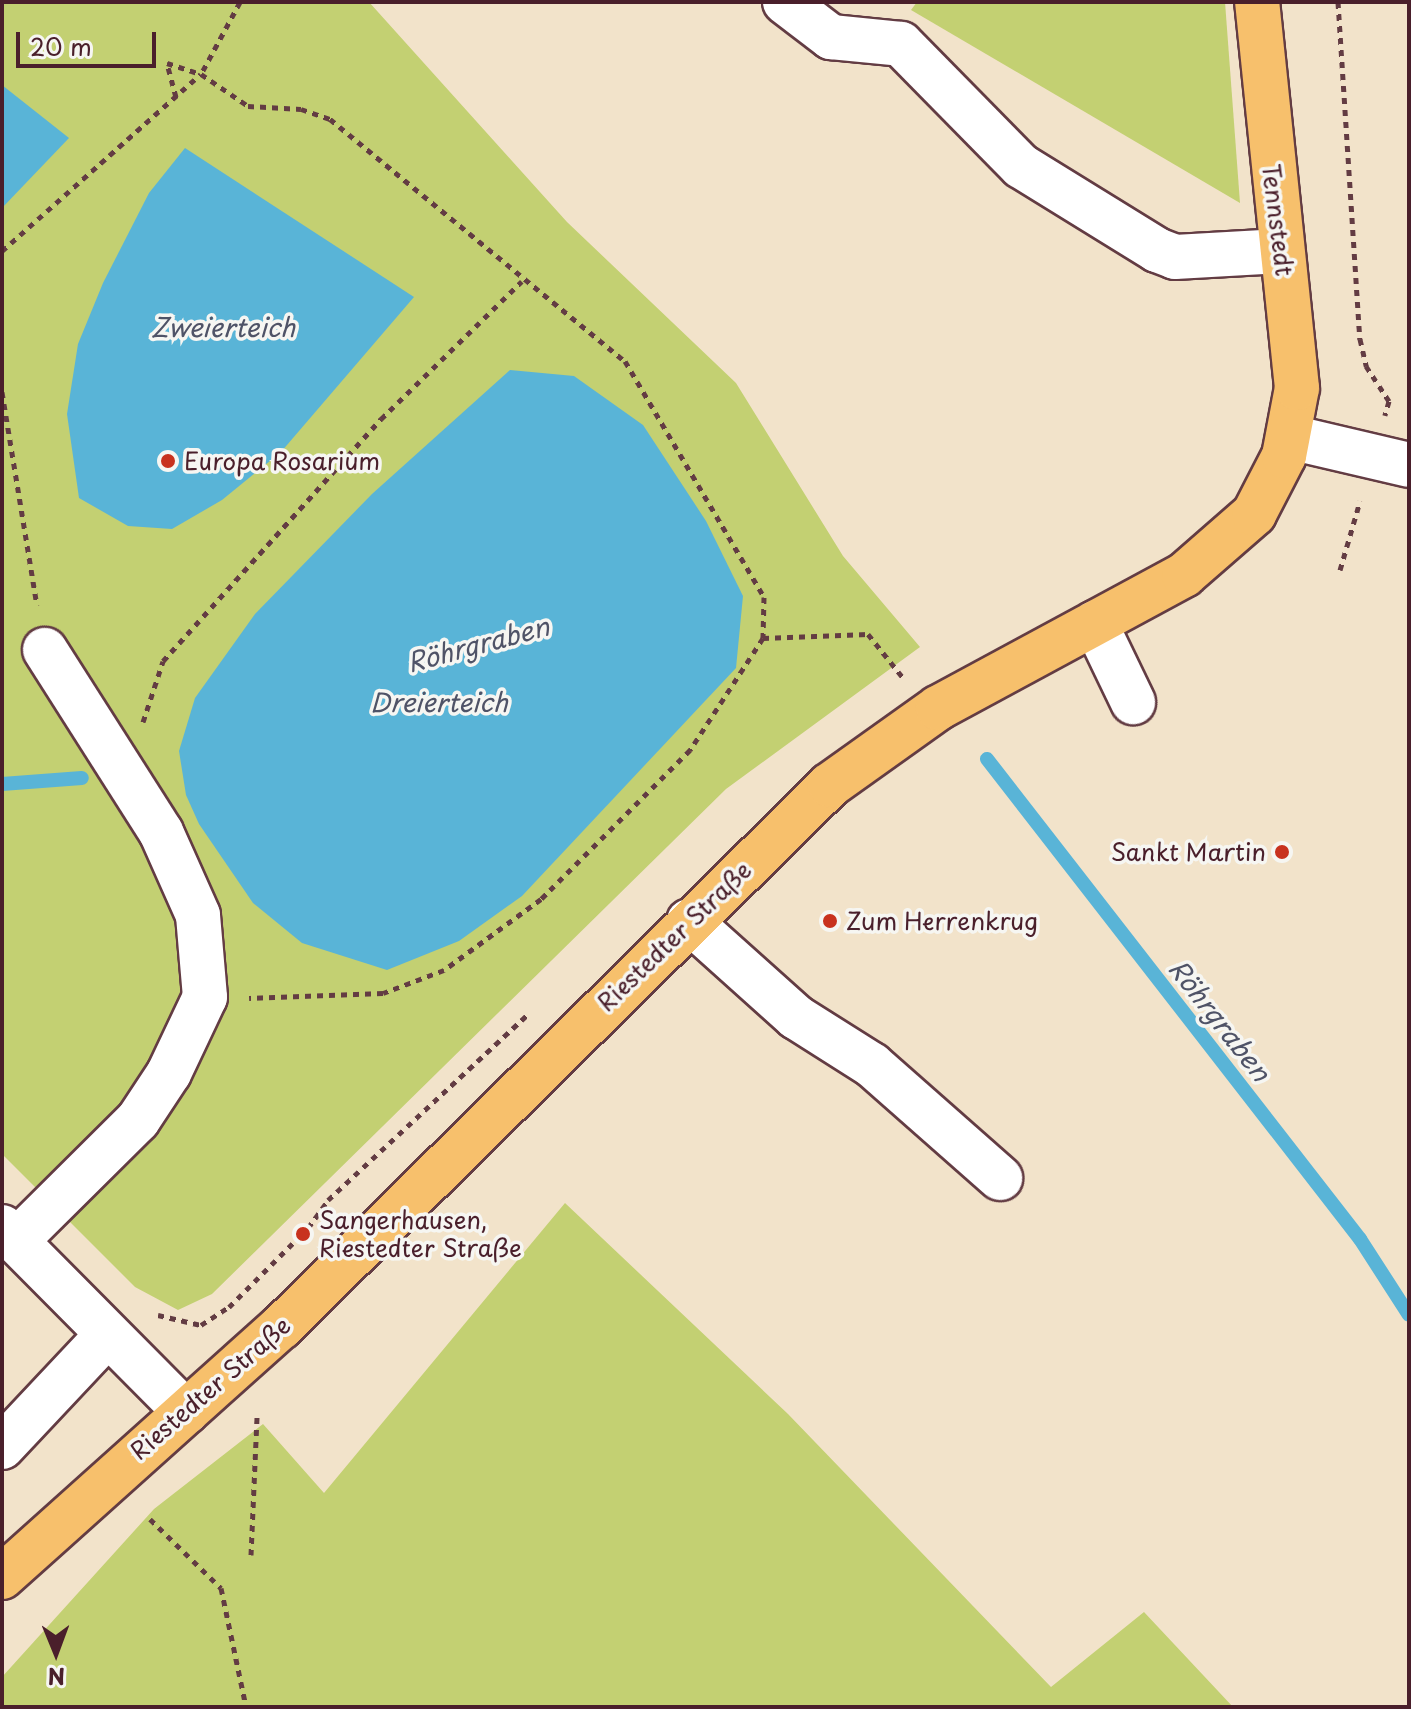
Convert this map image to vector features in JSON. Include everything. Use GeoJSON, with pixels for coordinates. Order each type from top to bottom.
{"type":"FeatureCollection","features":[{"type":"Feature","properties":{"kind":"main road","name":"Tennstedt"},"geometry":{"type":"LineString","coordinates":[[1257,2],[1281,251],[1297,361],[1290,437]]}},
{"type":"Feature","properties":{"kind":"main road","name":"Riestedter Straße"},"geometry":{"type":"LineString","coordinates":[[2,1577],[264,1343],[689,921],[860,761],[938,708],[1184,575],[1239,531],[1261,504],[1290,437]]}},
{"type":"Feature","properties":{"kind":"street"},"geometry":{"type":"LineString","coordinates":[[785,2],[831,37],[901,44],[1021,166],[1157,250],[1175,257],[1281,251]]}},
{"type":"Feature","properties":{"kind":"street"},"geometry":{"type":"LineString","coordinates":[[1290,437],[1391,462]]}},
{"type":"Feature","properties":{"kind":"street"},"geometry":{"type":"LineString","coordinates":[[1095,623],[1133,702]]}},
{"type":"Feature","properties":{"kind":"street"},"geometry":{"type":"LineString","coordinates":[[45,650],[161,832],[198,915],[205,997],[169,1073],[138,1120],[9,1234],[186,1412]]}},
{"type":"Feature","properties":{"kind":"street"},"geometry":{"type":"LineString","coordinates":[[689,921],[796,1017],[872,1065],[1000,1178]]}},
{"type":"Feature","properties":{"kind":"street"},"geometry":{"type":"LineString","coordinates":[[2,1447],[107,1335]]}},
{"type":"Feature","properties":{"kind":"path"},"geometry":{"type":"LineString","coordinates":[[2,251],[201,74],[240,2]]}},
{"type":"Feature","properties":{"kind":"path"},"geometry":{"type":"LineString","coordinates":[[1338,2],[1360,339],[1366,366],[1389,401],[1391,462],[1340,570]]}},
{"type":"Feature","properties":{"kind":"path"},"geometry":{"type":"LineString","coordinates":[[176,97],[167,63],[201,74],[248,106],[301,109],[330,119],[522,281],[625,361],[764,597],[763,638],[690,750],[541,899],[444,970],[383,993],[205,997]]}},
{"type":"Feature","properties":{"kind":"path"},"geometry":{"type":"LineString","coordinates":[[139,734],[163,661],[381,419],[522,281]]}},
{"type":"Feature","properties":{"kind":"path"},"geometry":{"type":"LineString","coordinates":[[2,392],[45,650]]}},
{"type":"Feature","properties":{"kind":"path"},"geometry":{"type":"LineString","coordinates":[[763,638],[868,634],[903,677]]}},
{"type":"Feature","properties":{"kind":"path"},"geometry":{"type":"LineString","coordinates":[[145,1308],[189,1326],[201,1325],[229,1307],[264,1343]]}},
{"type":"Feature","properties":{"kind":"path"},"geometry":{"type":"LineString","coordinates":[[251,1555],[257,1417]]}},
{"type":"Feature","properties":{"kind":"path"},"geometry":{"type":"LineString","coordinates":[[150,1519],[221,1588],[234,1628],[246,1707]]}},
{"type":"Feature","properties":{"kind":"green space"},"geometry":{"type":"Polygon","coordinates":[[[2,2],[369,2],[567,222],[736,383],[843,556],[920,647],[726,789],[212,1294],[178,1310],[135,1287],[2,1154],[2,2]]]}},
{"type":"Feature","properties":{"kind":"green space"},"geometry":{"type":"Polygon","coordinates":[[[917,2],[1225,2],[1240,203],[911,10],[917,2]]]}},
{"type":"Feature","properties":{"kind":"green space"},"geometry":{"type":"Polygon","coordinates":[[[565,1203],[788,1414],[1051,1687],[1144,1612],[1233,1707],[2,1707],[2,1677],[154,1509],[263,1424],[324,1493],[565,1203]]]}},
{"type":"Feature","properties":{"kind":"water"},"geometry":{"type":"Polygon","coordinates":[[[2,85],[69,138],[2,208],[2,85]]]}},
{"type":"Feature","properties":{"kind":"water","name":"Zweierteich"},"geometry":{"type":"Polygon","coordinates":[[[185,148],[414,297],[281,452],[222,500],[172,529],[128,526],[79,498],[67,414],[78,344],[103,283],[149,193],[185,148]]]}},
{"type":"Feature","properties":{"kind":"water","name":"Dreierteich"},"geometry":{"type":"Polygon","coordinates":[[[510,370],[574,376],[643,425],[706,521],[743,596],[736,668],[522,896],[459,941],[387,970],[302,943],[253,903],[199,824],[186,795],[179,751],[195,698],[255,614],[372,494],[510,370]]]}},
{"type":"Feature","properties":{"kind":"waterway","name":"Röhrgraben"},"geometry":{"type":"LineString","coordinates":[[987,759],[1360,1239],[1409,1315]]}},
{"type":"Feature","properties":{"kind":"waterway","name":"Röhrgraben"},"geometry":{"type":"LineString","coordinates":[[2,784],[82,778]]}},
{"type":"Feature","properties":{"kind":"place","name":"Europa Rosarium"},"geometry":{"type":"Point","coordinates":[168,461]}},
{"type":"Feature","properties":{"kind":"place","name":"Sankt Martin"},"geometry":{"type":"Point","coordinates":[1282,852]}},
{"type":"Feature","properties":{"kind":"place","name":"Zum Herrenkrug"},"geometry":{"type":"Point","coordinates":[830,921]}},
{"type":"Feature","properties":{"kind":"place","name":"Sangerhausen, Riestedter Straße"},"geometry":{"type":"Point","coordinates":[303,1234]}}]}
